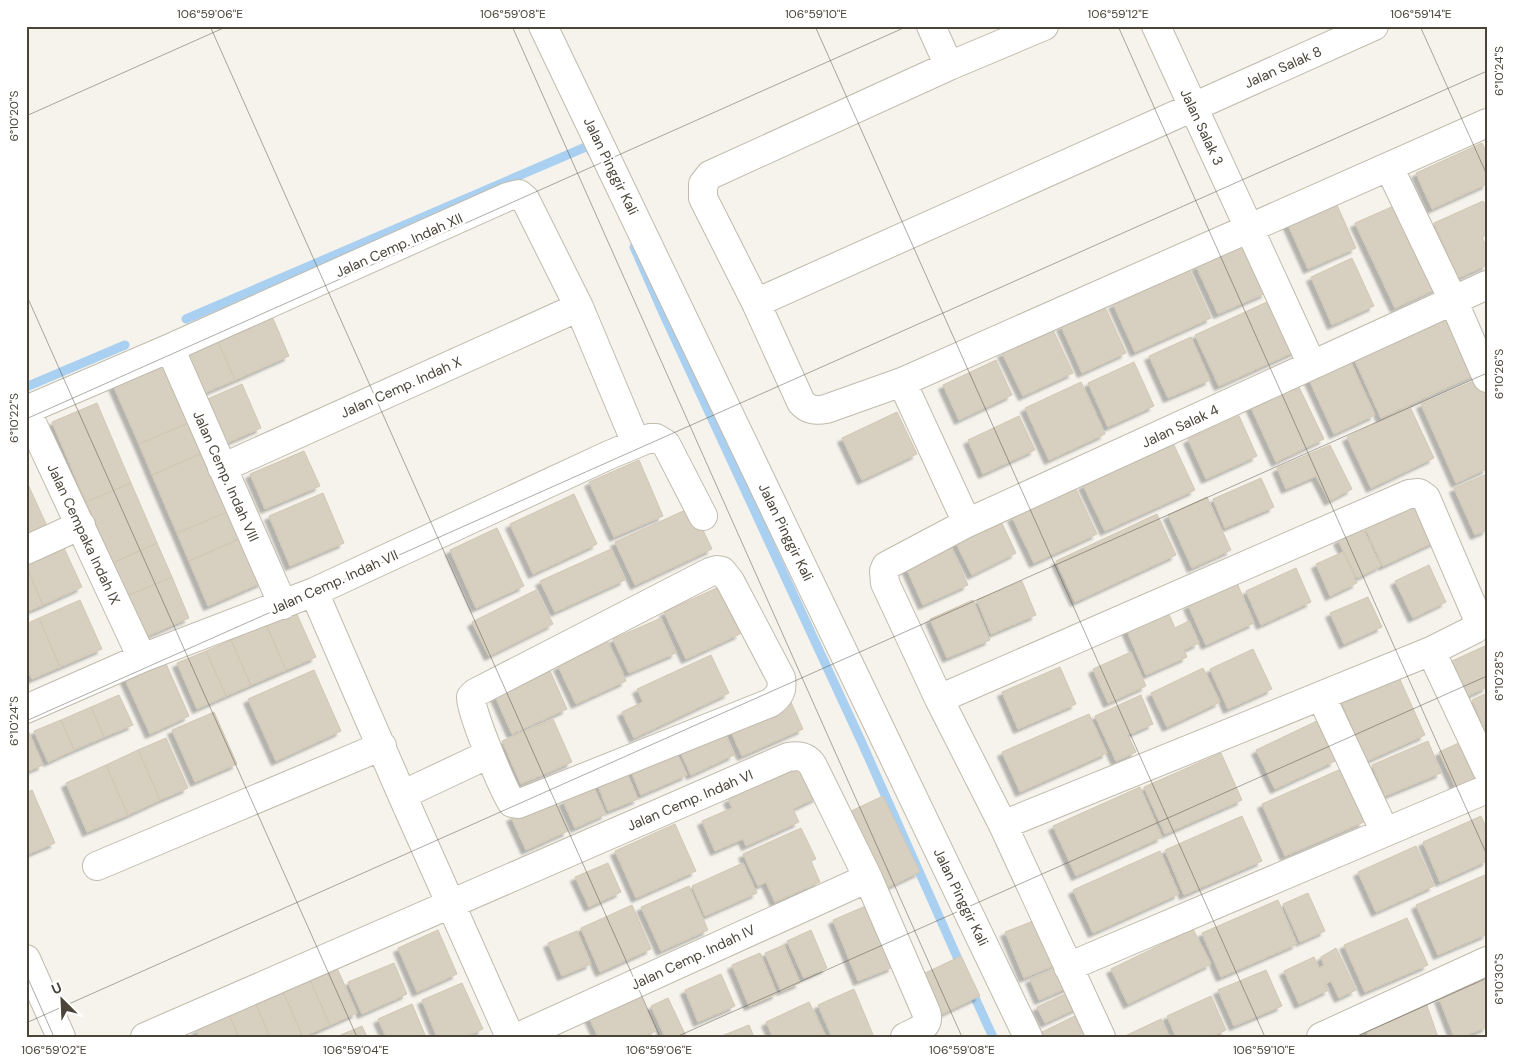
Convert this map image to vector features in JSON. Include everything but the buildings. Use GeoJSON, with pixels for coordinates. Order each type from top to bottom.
{"type":"FeatureCollection","features":[{"type":"Feature","properties":{"kind":"street","name":"Jalan Pinggir Kali"},"geometry":{"type":"LineString","coordinates":[[543,26],[1028,1037]]}},
{"type":"Feature","properties":{"kind":"street"},"geometry":{"type":"LineString","coordinates":[[931,26],[949,66]]}},
{"type":"Feature","properties":{"kind":"street"},"geometry":{"type":"LineString","coordinates":[[1044,26],[949,66],[710,175],[703,184],[702,198],[756,303],[801,402],[808,409],[820,410],[902,382],[1487,124]]}},
{"type":"Feature","properties":{"kind":"street","name":"Jalan Salak 3"},"geometry":{"type":"LineString","coordinates":[[1156,26],[1312,365]]}},
{"type":"Feature","properties":{"kind":"street","name":"Jalan Salak 8"},"geometry":{"type":"LineString","coordinates":[[756,303],[1374,26]]}},
{"type":"Feature","properties":{"kind":"street"},"geometry":{"type":"LineString","coordinates":[[1389,167],[1453,300],[1487,378]]}},
{"type":"Feature","properties":{"kind":"street","name":"Jalan Cemp. Indah XII"},"geometry":{"type":"LineString","coordinates":[[26,410],[170,348],[507,197],[518,194],[525,199],[579,307],[636,443]]}},
{"type":"Feature","properties":{"kind":"street","name":"Jalan Salak 4"},"geometry":{"type":"LineString","coordinates":[[938,699],[884,577],[886,566],[967,523],[1487,285]]}},
{"type":"Feature","properties":{"kind":"street","name":"Jalan Cemp. Indah X"},"geometry":{"type":"LineString","coordinates":[[222,468],[579,307]]}},
{"type":"Feature","properties":{"kind":"street","name":"Jalan Cemp. Indah VIII"},"geometry":{"type":"LineString","coordinates":[[170,348],[283,605]]}},
{"type":"Feature","properties":{"kind":"street"},"geometry":{"type":"LineString","coordinates":[[902,382],[967,523]]}},
{"type":"Feature","properties":{"kind":"street","name":"Jalan Cempaka Indah IX"},"geometry":{"type":"LineString","coordinates":[[26,410],[142,658]]}},
{"type":"Feature","properties":{"kind":"street","name":"Jalan Cemp. Indah VII"},"geometry":{"type":"LineString","coordinates":[[26,709],[142,658],[314,592],[636,443],[656,438],[666,444],[703,516]]}},
{"type":"Feature","properties":{"kind":"street"},"geometry":{"type":"LineString","coordinates":[[1003,824],[1431,650],[1477,627],[1478,620],[1426,498],[1419,493],[1415,493],[938,699],[1003,824],[1101,1037]]}},
{"type":"Feature","properties":{"kind":"street"},"geometry":{"type":"LineString","coordinates":[[26,550],[80,525]]}},
{"type":"Feature","properties":{"kind":"street"},"geometry":{"type":"LineString","coordinates":[[717,570],[722,571],[730,581],[782,684],[780,695],[770,703],[518,804],[511,802],[490,754],[471,703],[475,693],[717,570]]}},
{"type":"Feature","properties":{"kind":"street"},"geometry":{"type":"LineString","coordinates":[[314,592],[510,1037]]}},
{"type":"Feature","properties":{"kind":"street"},"geometry":{"type":"LineString","coordinates":[[1431,650],[1487,770]]}},
{"type":"Feature","properties":{"kind":"street"},"geometry":{"type":"LineString","coordinates":[[1320,696],[1385,832]]}},
{"type":"Feature","properties":{"kind":"street"},"geometry":{"type":"LineString","coordinates":[[97,866],[382,746]]}},
{"type":"Feature","properties":{"kind":"street"},"geometry":{"type":"LineString","coordinates":[[402,795],[490,754]]}},
{"type":"Feature","properties":{"kind":"street","name":"Jalan Cemp. Indah VI"},"geometry":{"type":"LineString","coordinates":[[452,903],[796,755],[809,760],[813,766],[868,878]]}},
{"type":"Feature","properties":{"kind":"street"},"geometry":{"type":"LineString","coordinates":[[1068,967],[1487,789]]}},
{"type":"Feature","properties":{"kind":"street"},"geometry":{"type":"LineString","coordinates":[[868,878],[928,1016],[927,1022],[922,1028],[905,1037]]}},
{"type":"Feature","properties":{"kind":"street","name":"Jalan Cemp. Indah IV"},"geometry":{"type":"LineString","coordinates":[[518,1037],[868,878]]}},
{"type":"Feature","properties":{"kind":"street"},"geometry":{"type":"LineString","coordinates":[[145,1037],[452,903]]}},
{"type":"Feature","properties":{"kind":"street"},"geometry":{"type":"LineString","coordinates":[[26,959],[61,1037]]}},
{"type":"Feature","properties":{"kind":"street"},"geometry":{"type":"LineString","coordinates":[[1321,1037],[1487,960]]}},
{"type":"Feature","properties":{"kind":"waterway"},"geometry":{"type":"LineString","coordinates":[[186,319],[588,146],[592,153]]}},
{"type":"Feature","properties":{"kind":"waterway"},"geometry":{"type":"LineString","coordinates":[[634,247],[862,743],[962,968]]}},
{"type":"Feature","properties":{"kind":"waterway"},"geometry":{"type":"LineString","coordinates":[[26,387],[125,345]]}},
{"type":"Feature","properties":{"kind":"waterway"},"geometry":{"type":"LineString","coordinates":[[971,989],[993,1037]]}}]}
